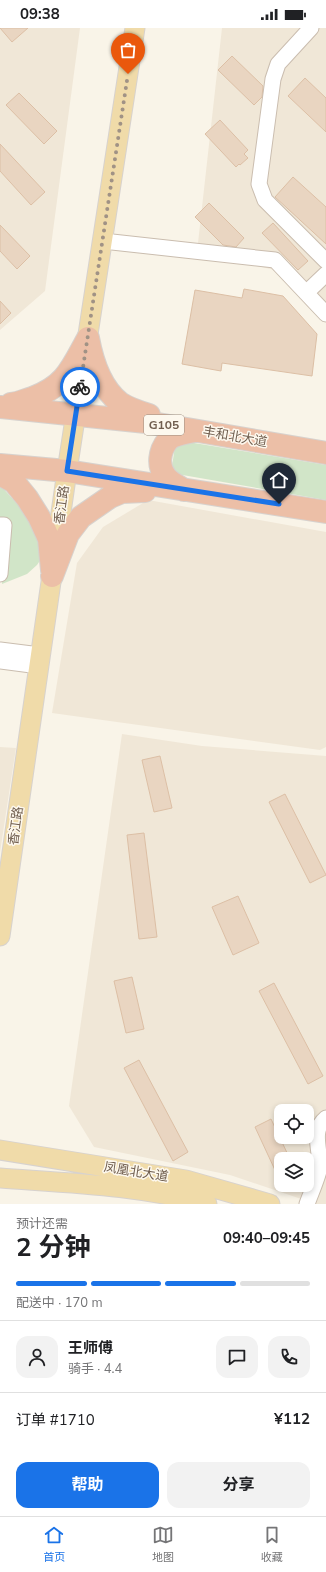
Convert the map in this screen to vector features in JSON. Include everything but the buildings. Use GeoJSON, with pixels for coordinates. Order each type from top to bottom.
{"type":"FeatureCollection","features":[{"type":"Feature","properties":{"kind":"highway"},"geometry":{"type":"LineString","coordinates":[[0,404],[16,403],[41,395],[53,388],[66,376],[88,338]]}},
{"type":"Feature","properties":{"kind":"highway"},"geometry":{"type":"LineString","coordinates":[[88,338],[91,356],[98,372],[106,388],[119,403],[131,410],[195,430]]}},
{"type":"Feature","properties":{"kind":"highway","name":"丰和北大道"},"geometry":{"type":"LineString","coordinates":[[0,407],[146,422],[326,454]]}},
{"type":"Feature","properties":{"kind":"highway"},"geometry":{"type":"LineString","coordinates":[[184,490],[166,478],[159,463],[161,454],[168,440],[179,434],[195,430]]}},
{"type":"Feature","properties":{"kind":"highway"},"geometry":{"type":"LineString","coordinates":[[0,465],[67,471],[326,512]]}},
{"type":"Feature","properties":{"kind":"highway"},"geometry":{"type":"LineString","coordinates":[[0,474],[14,482],[27,498],[39,517],[49,539],[52,576]]}},
{"type":"Feature","properties":{"kind":"highway"},"geometry":{"type":"LineString","coordinates":[[52,576],[68,534],[82,517],[110,497],[122,492],[184,490]]}},
{"type":"Feature","properties":{"kind":"main road","name":"香江路"},"geometry":{"type":"LineString","coordinates":[[0,936],[67,471],[135,28]]}},
{"type":"Feature","properties":{"kind":"main road","name":"凤凰北大道"},"geometry":{"type":"LineString","coordinates":[[0,1150],[186,1180],[270,1204]]}},
{"type":"Feature","properties":{"kind":"main road","name":"凤凰北大道"},"geometry":{"type":"LineString","coordinates":[[0,1178],[129,1188],[190,1199],[207,1204]]}},
{"type":"Feature","properties":{"kind":"street"},"geometry":{"type":"LineString","coordinates":[[312,28],[278,64],[273,79],[258,184],[265,200],[326,261]]}},
{"type":"Feature","properties":{"kind":"street"},"geometry":{"type":"LineString","coordinates":[[103,241],[275,260],[326,314]]}},
{"type":"Feature","properties":{"kind":"street"},"geometry":{"type":"LineString","coordinates":[[306,293],[326,274]]}},
{"type":"Feature","properties":{"kind":"street"},"geometry":{"type":"LineString","coordinates":[[0,525],[4,525],[0,574]]}},
{"type":"Feature","properties":{"kind":"street"},"geometry":{"type":"LineString","coordinates":[[0,650],[40,660]]}},
{"type":"Feature","properties":{"kind":"street"},"geometry":{"type":"LineString","coordinates":[[0,661],[40,660]]}},
{"type":"Feature","properties":{"kind":"street"},"geometry":{"type":"LineString","coordinates":[[307,1204],[319,1170],[317,1134],[321,1122],[326,1118]]}},
{"type":"Feature","properties":{"kind":"shaded area"},"geometry":{"type":"Polygon","coordinates":[[[0,28],[80,28],[45,291],[0,330],[0,28]]]}},
{"type":"Feature","properties":{"kind":"shaded area"},"geometry":{"type":"Polygon","coordinates":[[[222,28],[326,28],[326,305],[301,276],[197,252],[222,28]]]}},
{"type":"Feature","properties":{"kind":"shaded area"},"geometry":{"type":"Polygon","coordinates":[[[148,500],[326,532],[326,747],[320,750],[52,713],[77,563],[103,527],[148,500]]]}},
{"type":"Feature","properties":{"kind":"shaded area"},"geometry":{"type":"Polygon","coordinates":[[[122,734],[202,746],[326,756],[326,1204],[316,1204],[280,1192],[314,1192],[314,1152],[274,1152],[274,1190],[230,1175],[94,1147],[69,1106],[122,734]]]}},
{"type":"Feature","properties":{"kind":"shaded area"},"geometry":{"type":"Polygon","coordinates":[[[0,747],[16,748],[0,852],[0,747]]]}},
{"type":"Feature","properties":{"kind":"green space"},"geometry":{"type":"Polygon","coordinates":[[[176,440],[326,465],[326,500],[171,473],[176,440]]]}},
{"type":"Feature","properties":{"kind":"green space"},"geometry":{"type":"Polygon","coordinates":[[[0,485],[40,529],[48,549],[37,565],[27,574],[2,584],[6,523],[0,522],[0,485]]]}},
{"type":"Feature","properties":{"kind":"way so far"},"geometry":{"type":"LineString","coordinates":[[80,387],[128,74]]}},
{"type":"Feature","properties":{"kind":"route"},"geometry":{"type":"LineString","coordinates":[[80,387],[67,471],[279,504]]}}]}
